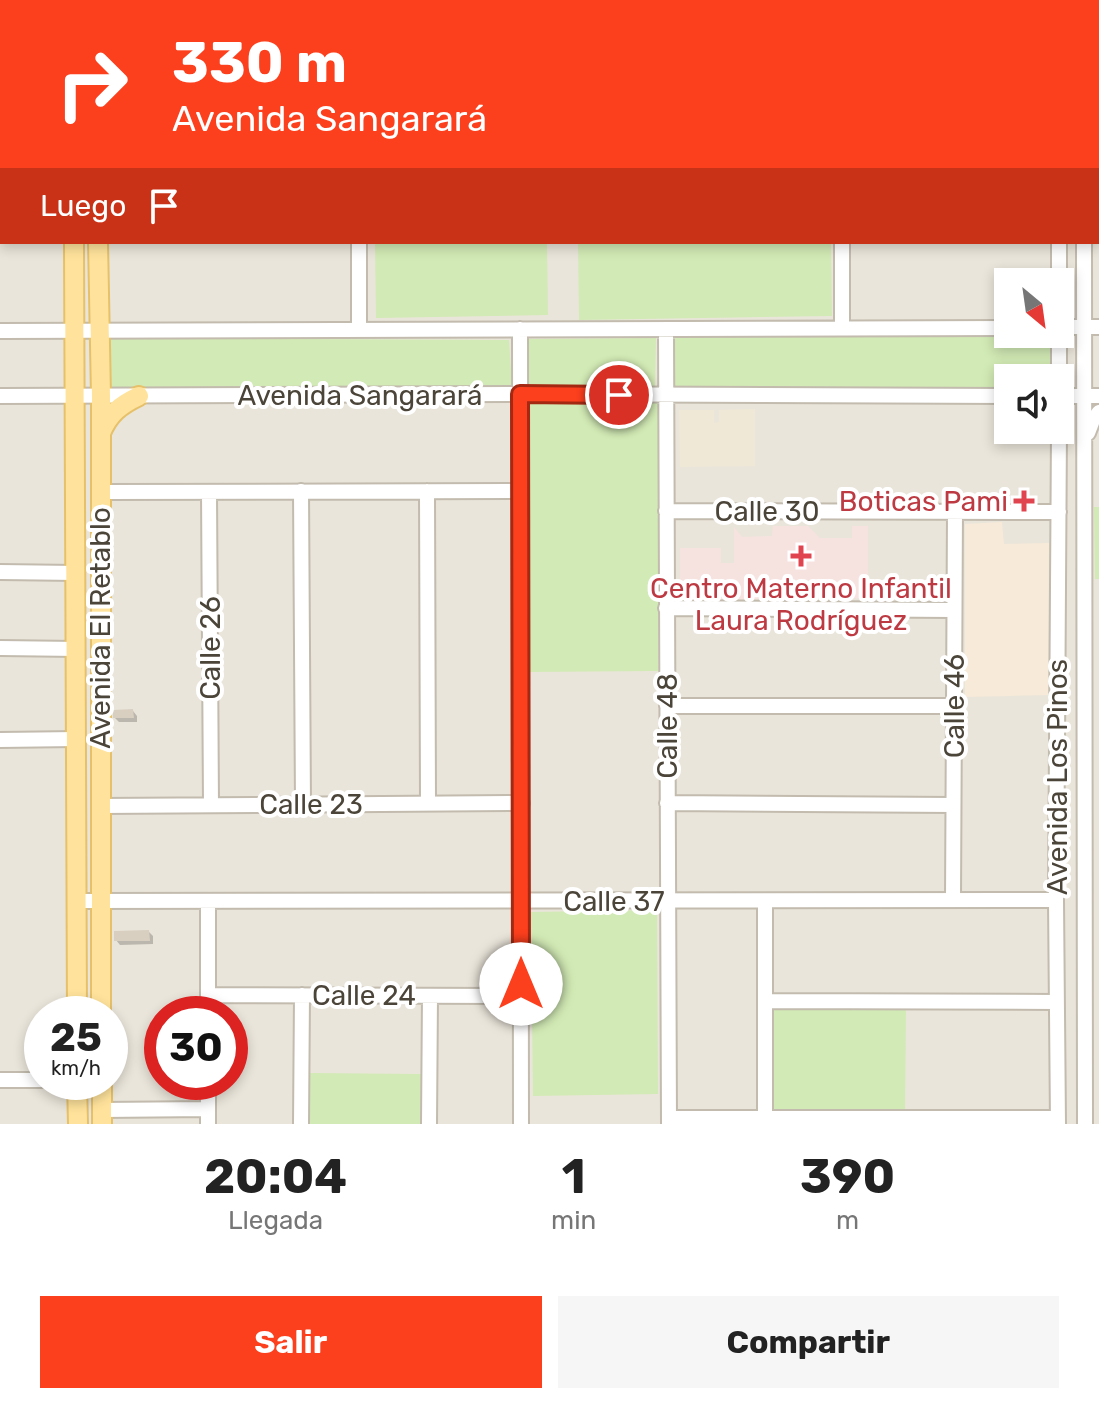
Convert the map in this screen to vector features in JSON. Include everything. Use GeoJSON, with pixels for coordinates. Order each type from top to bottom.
{"type":"FeatureCollection","features":[{"type":"Feature","properties":{"kind":"main road","name":"Avenida El Retablo"},"geometry":{"type":"LineString","coordinates":[[74,244],[77,996]]}},
{"type":"Feature","properties":{"kind":"main road","name":"Avenida El Retablo"},"geometry":{"type":"LineString","coordinates":[[98,244],[101,996]]}},
{"type":"Feature","properties":{"kind":"main road"},"geometry":{"type":"LineString","coordinates":[[100,435],[112,414],[139,396]]}},
{"type":"Feature","properties":{"kind":"main road"},"geometry":{"type":"LineString","coordinates":[[77,1100],[78,1124]]}},
{"type":"Feature","properties":{"kind":"street"},"geometry":{"type":"LineString","coordinates":[[359,244],[359,330]]}},
{"type":"Feature","properties":{"kind":"street"},"geometry":{"type":"LineString","coordinates":[[842,244],[842,328]]}},
{"type":"Feature","properties":{"kind":"street"},"geometry":{"type":"LineString","coordinates":[[1058,268],[1059,244]]}},
{"type":"Feature","properties":{"kind":"street","name":"Avenida Los Pinos"},"geometry":{"type":"LineString","coordinates":[[1084,244],[1092,327],[1092,396],[1085,445],[1092,498],[1092,593],[1084,638],[1092,690],[1092,961],[1085,1124]]}},
{"type":"Feature","properties":{"kind":"street"},"geometry":{"type":"LineString","coordinates":[[1085,272],[1091,294],[1099,307]]}},
{"type":"Feature","properties":{"kind":"street"},"geometry":{"type":"LineString","coordinates":[[0,331],[994,328]]}},
{"type":"Feature","properties":{"kind":"street"},"geometry":{"type":"LineString","coordinates":[[520,329],[521,1124]]}},
{"type":"Feature","properties":{"kind":"street","name":"Calle 48"},"geometry":{"type":"LineString","coordinates":[[666,329],[669,1121]]}},
{"type":"Feature","properties":{"kind":"street","name":"Avenida Sangarará"},"geometry":{"type":"LineString","coordinates":[[0,396],[994,396]]}},
{"type":"Feature","properties":{"kind":"street"},"geometry":{"type":"LineString","coordinates":[[1085,445],[1089,427],[1099,412]]}},
{"type":"Feature","properties":{"kind":"street","name":"Avenida Los Pinos"},"geometry":{"type":"LineString","coordinates":[[1058,1121],[1059,444]]}},
{"type":"Feature","properties":{"kind":"street"},"geometry":{"type":"LineString","coordinates":[[301,491],[303,805]]}},
{"type":"Feature","properties":{"kind":"street"},"geometry":{"type":"LineString","coordinates":[[427,491],[428,804]]}},
{"type":"Feature","properties":{"kind":"street"},"geometry":{"type":"LineString","coordinates":[[100,492],[521,491]]}},
{"type":"Feature","properties":{"kind":"street","name":"Calle 26"},"geometry":{"type":"LineString","coordinates":[[209,492],[211,805]]}},
{"type":"Feature","properties":{"kind":"street","name":"Calle 30"},"geometry":{"type":"LineString","coordinates":[[666,511],[1059,512]]}},
{"type":"Feature","properties":{"kind":"street","name":"Calle 46"},"geometry":{"type":"LineString","coordinates":[[953,900],[955,511]]}},
{"type":"Feature","properties":{"kind":"street"},"geometry":{"type":"LineString","coordinates":[[0,572],[76,573]]}},
{"type":"Feature","properties":{"kind":"street"},"geometry":{"type":"LineString","coordinates":[[666,608],[954,610]]}},
{"type":"Feature","properties":{"kind":"street"},"geometry":{"type":"LineString","coordinates":[[1058,637],[1084,638]]}},
{"type":"Feature","properties":{"kind":"street"},"geometry":{"type":"LineString","coordinates":[[0,648],[77,649]]}},
{"type":"Feature","properties":{"kind":"street"},"geometry":{"type":"LineString","coordinates":[[667,706],[953,706]]}},
{"type":"Feature","properties":{"kind":"street"},"geometry":{"type":"LineString","coordinates":[[0,740],[76,739]]}},
{"type":"Feature","properties":{"kind":"street","name":"Calle 23"},"geometry":{"type":"LineString","coordinates":[[100,806],[522,803]]}},
{"type":"Feature","properties":{"kind":"street"},"geometry":{"type":"LineString","coordinates":[[667,803],[953,805]]}},
{"type":"Feature","properties":{"kind":"street","name":"Calle 37"},"geometry":{"type":"LineString","coordinates":[[76,901],[1056,900]]}},
{"type":"Feature","properties":{"kind":"street"},"geometry":{"type":"LineString","coordinates":[[208,901],[208,995]]}},
{"type":"Feature","properties":{"kind":"street"},"geometry":{"type":"LineString","coordinates":[[765,901],[765,1118]]}},
{"type":"Feature","properties":{"kind":"street","name":"Calle 24"},"geometry":{"type":"LineString","coordinates":[[208,995],[521,996]]}},
{"type":"Feature","properties":{"kind":"street"},"geometry":{"type":"LineString","coordinates":[[301,1124],[302,995]]}},
{"type":"Feature","properties":{"kind":"street"},"geometry":{"type":"LineString","coordinates":[[429,1124],[430,996]]}},
{"type":"Feature","properties":{"kind":"street"},"geometry":{"type":"LineString","coordinates":[[765,1001],[1057,1002]]}},
{"type":"Feature","properties":{"kind":"street"},"geometry":{"type":"LineString","coordinates":[[0,1080],[24,1080]]}},
{"type":"Feature","properties":{"kind":"street"},"geometry":{"type":"LineString","coordinates":[[102,1117],[208,1116]]}},
{"type":"Feature","properties":{"kind":"street"},"geometry":{"type":"LineString","coordinates":[[669,1121],[765,1118],[1058,1121]]}},
{"type":"Feature","properties":{"kind":"shaded area"},"geometry":{"type":"Polygon","coordinates":[[[0,244],[1099,244],[1099,1124],[0,1124],[0,244]]]}},
{"type":"Feature","properties":{"kind":"shaded area"},"geometry":{"type":"Polygon","coordinates":[[[755,409],[755,466],[680,467],[679,410],[714,410],[714,423],[719,422],[719,410],[755,409]]]}},
{"type":"Feature","properties":{"kind":"shaded area"},"geometry":{"type":"Polygon","coordinates":[[[1002,522],[1004,544],[1049,543],[1048,695],[965,697],[965,524],[1002,522]]]}},
{"type":"Feature","properties":{"kind":"shaded area","name":"Centro Materno Infantil Laura Rodríguez"},"geometry":{"type":"Polygon","coordinates":[[[773,526],[808,526],[820,538],[852,538],[852,526],[868,526],[868,598],[680,600],[680,548],[721,548],[721,563],[734,563],[734,527],[742,537],[772,536],[773,526]]]}},
{"type":"Feature","properties":{"kind":"green space"},"geometry":{"type":"Polygon","coordinates":[[[375,244],[547,244],[548,315],[376,318],[375,244]]]}},
{"type":"Feature","properties":{"kind":"green space"},"geometry":{"type":"Polygon","coordinates":[[[578,244],[831,244],[832,316],[579,320],[578,244]]]}},
{"type":"Feature","properties":{"kind":"green space"},"geometry":{"type":"Polygon","coordinates":[[[675,335],[994,336],[994,348],[1051,348],[1051,364],[994,364],[994,390],[673,391],[675,335]]]}},
{"type":"Feature","properties":{"kind":"green space"},"geometry":{"type":"Polygon","coordinates":[[[106,338],[509,340],[512,386],[107,389],[106,338]]]}},
{"type":"Feature","properties":{"kind":"green space"},"geometry":{"type":"Polygon","coordinates":[[[656,338],[655,389],[526,389],[527,339],[656,338]]]}},
{"type":"Feature","properties":{"kind":"green space"},"geometry":{"type":"Polygon","coordinates":[[[528,402],[658,402],[658,671],[528,672],[528,402]]]}},
{"type":"Feature","properties":{"kind":"green space"},"geometry":{"type":"Polygon","coordinates":[[[1094,507],[1099,507],[1099,579],[1095,579],[1094,507]]]}},
{"type":"Feature","properties":{"kind":"green space"},"geometry":{"type":"Polygon","coordinates":[[[657,910],[658,1094],[533,1096],[531,912],[657,910]]]}},
{"type":"Feature","properties":{"kind":"green space"},"geometry":{"type":"Polygon","coordinates":[[[770,1007],[906,1008],[905,1112],[769,1112],[770,1007]]]}},
{"type":"Feature","properties":{"kind":"green space"},"geometry":{"type":"Polygon","coordinates":[[[309,1073],[421,1074],[420,1124],[308,1124],[309,1073]]]}},
{"type":"Feature","properties":{"kind":"building"},"geometry":{"type":"Polygon","coordinates":[[[133,709],[134,718],[113,718],[113,710],[133,709]]]}},
{"type":"Feature","properties":{"kind":"building"},"geometry":{"type":"Polygon","coordinates":[[[149,930],[150,941],[114,941],[114,931],[149,930]]]}},
{"type":"Feature","properties":{"kind":"place","name":"Boticas Pami"},"geometry":{"type":"Point","coordinates":[1024,501]}},
{"type":"Feature","properties":{"kind":"place","name":"Centro Materno Infantil Laura Rodríguez"},"geometry":{"type":"Point","coordinates":[801,556]}},
{"type":"Feature","properties":{"kind":"route"},"geometry":{"type":"LineString","coordinates":[[521,984],[520,394],[619,395]]}}]}
